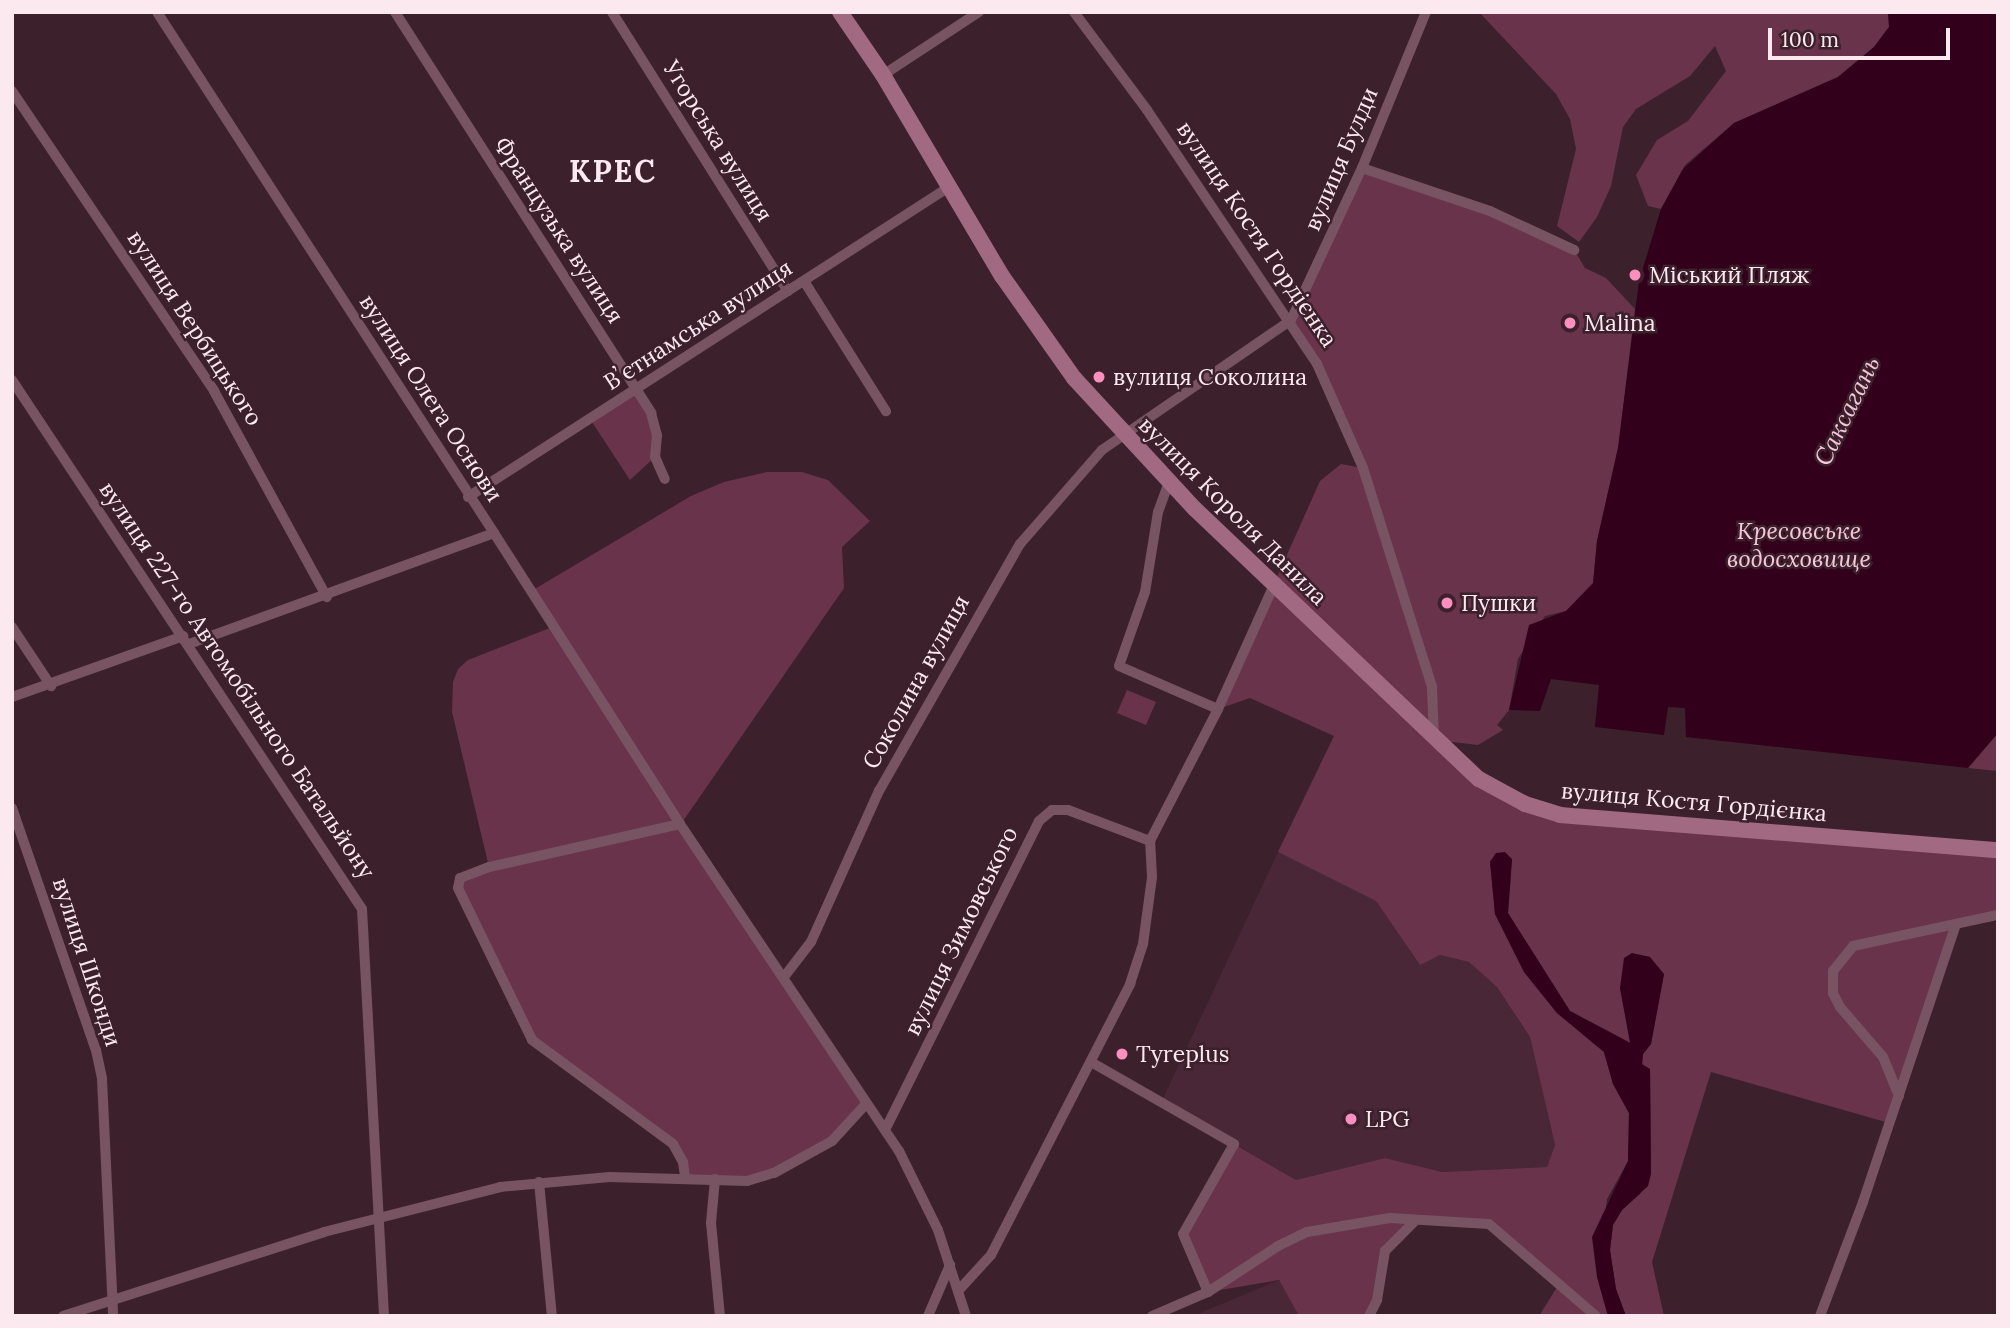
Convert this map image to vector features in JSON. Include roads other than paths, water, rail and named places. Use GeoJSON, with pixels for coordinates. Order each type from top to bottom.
{"type":"FeatureCollection","features":[{"type":"Feature","properties":{"kind":"main road","name":"вулиця Короля Данила"},"geometry":{"type":"LineString","coordinates":[[841,12],[883,75],[1031,321],[1124,436],[1434,740]]}},
{"type":"Feature","properties":{"kind":"main road","name":"вулиця Костя Гордієнка"},"geometry":{"type":"LineString","coordinates":[[1434,740],[1502,794],[1560,815],[1998,850]]}},
{"type":"Feature","properties":{"kind":"street","name":"вулиця Олега Основи"},"geometry":{"type":"LineString","coordinates":[[12,697],[327,597],[494,533],[468,497],[157,12]]}},
{"type":"Feature","properties":{"kind":"street","name":"Французька вулиця"},"geometry":{"type":"LineString","coordinates":[[395,12],[651,413],[657,435],[655,457],[665,479]]}},
{"type":"Feature","properties":{"kind":"street","name":"Угорська вулиця"},"geometry":{"type":"LineString","coordinates":[[612,12],[788,291]]}},
{"type":"Feature","properties":{"kind":"street"},"geometry":{"type":"LineString","coordinates":[[883,75],[979,12]]}},
{"type":"Feature","properties":{"kind":"street","name":"вулиця Костя Гордієнка"},"geometry":{"type":"LineString","coordinates":[[1074,12],[1291,320],[1326,384],[1363,468],[1432,687],[1434,740]]}},
{"type":"Feature","properties":{"kind":"street","name":"вулиця Булди"},"geometry":{"type":"LineString","coordinates":[[1291,320],[1362,168],[1426,12]]}},
{"type":"Feature","properties":{"kind":"street","name":"вулиця Вербицького"},"geometry":{"type":"LineString","coordinates":[[12,91],[214,391],[327,597]]}},
{"type":"Feature","properties":{"kind":"street"},"geometry":{"type":"LineString","coordinates":[[1362,168],[1490,211],[1574,250]]}},
{"type":"Feature","properties":{"kind":"street","name":"Вʼєтнамська вулиця"},"geometry":{"type":"LineString","coordinates":[[468,497],[949,187]]}},
{"type":"Feature","properties":{"kind":"street"},"geometry":{"type":"LineString","coordinates":[[804,281],[886,411]]}},
{"type":"Feature","properties":{"kind":"street","name":"Соколина вулиця"},"geometry":{"type":"LineString","coordinates":[[784,977],[811,942],[879,791],[989,593],[1020,544],[1086,465],[1291,320]]}},
{"type":"Feature","properties":{"kind":"street","name":"вулиця 227-го Автомобільного Батальйону"},"geometry":{"type":"LineString","coordinates":[[12,380],[362,909],[384,1316]]}},
{"type":"Feature","properties":{"kind":"street"},"geometry":{"type":"LineString","coordinates":[[1169,482],[1158,512],[1145,592],[1119,666],[1218,709]]}},
{"type":"Feature","properties":{"kind":"street"},"geometry":{"type":"LineString","coordinates":[[494,533],[680,824],[885,1129],[919,1188],[950,1265],[966,1316]]}},
{"type":"Feature","properties":{"kind":"street"},"geometry":{"type":"LineString","coordinates":[[958,1291],[991,1255],[1130,984],[1143,944],[1152,877],[1150,841],[1218,709],[1274,586]]}},
{"type":"Feature","properties":{"kind":"street"},"geometry":{"type":"LineString","coordinates":[[12,627],[51,686]]}},
{"type":"Feature","properties":{"kind":"street","name":"вулиця Шконди"},"geometry":{"type":"LineString","coordinates":[[12,808],[96,1050],[102,1079],[113,1316]]}},
{"type":"Feature","properties":{"kind":"street","name":"вулиця Зимовського"},"geometry":{"type":"LineString","coordinates":[[885,1129],[1039,821],[1052,810],[1068,810],[1150,841]]}},
{"type":"Feature","properties":{"kind":"street"},"geometry":{"type":"LineString","coordinates":[[680,824],[489,867],[460,878],[458,888],[532,1040],[673,1144],[683,1163],[684,1176]]}},
{"type":"Feature","properties":{"kind":"street"},"geometry":{"type":"LineString","coordinates":[[1899,1096],[1883,1057],[1840,1007],[1833,993],[1833,971],[1853,946],[1998,915]]}},
{"type":"Feature","properties":{"kind":"street"},"geometry":{"type":"LineString","coordinates":[[1820,1316],[1899,1096],[1956,924]]}},
{"type":"Feature","properties":{"kind":"street"},"geometry":{"type":"LineString","coordinates":[[1091,1062],[1234,1144],[1183,1234],[1208,1292]]}},
{"type":"Feature","properties":{"kind":"street"},"geometry":{"type":"LineString","coordinates":[[63,1316],[377,1216],[540,1182],[684,1176],[747,1181],[774,1173],[832,1141],[866,1104]]}},
{"type":"Feature","properties":{"kind":"street"},"geometry":{"type":"LineString","coordinates":[[715,1179],[711,1223],[720,1316]]}},
{"type":"Feature","properties":{"kind":"street"},"geometry":{"type":"LineString","coordinates":[[540,1182],[552,1316]]}},
{"type":"Feature","properties":{"kind":"street"},"geometry":{"type":"LineString","coordinates":[[1152,1316],[1208,1292],[1278,1245],[1307,1233],[1390,1218],[1489,1224],[1592,1313]]}},
{"type":"Feature","properties":{"kind":"street"},"geometry":{"type":"LineString","coordinates":[[1369,1316],[1377,1300],[1385,1251],[1415,1221]]}},
{"type":"Feature","properties":{"kind":"street"},"geometry":{"type":"LineString","coordinates":[[928,1316],[950,1265]]}},
{"type":"Feature","properties":{"kind":"water","name":"Кресовське водосховище"},"geometry":{"type":"Polygon","coordinates":[[[1888,12],[1998,12],[1998,733],[1968,768],[1686,737],[1685,708],[1668,707],[1664,735],[1595,727],[1599,685],[1551,679],[1540,711],[1509,710],[1529,625],[1566,611],[1593,583],[1597,541],[1618,448],[1639,281],[1661,209],[1683,169],[1734,123],[1838,77],[1874,47],[1889,27],[1888,12]]]}},
{"type":"Feature","properties":{"kind":"water"},"geometry":{"type":"Polygon","coordinates":[[[1505,852],[1512,859],[1508,913],[1570,1011],[1630,1043],[1620,988],[1624,958],[1632,953],[1650,957],[1664,974],[1651,1044],[1643,1054],[1642,1064],[1650,1069],[1651,1174],[1648,1186],[1622,1210],[1613,1225],[1610,1250],[1616,1289],[1626,1316],[1608,1316],[1597,1277],[1592,1237],[1628,1161],[1629,1113],[1613,1084],[1604,1052],[1557,1013],[1524,972],[1495,914],[1490,862],[1496,853],[1505,852]]]}},
{"type":"Feature","properties":{"kind":"place","name":"Міський Пляж"},"geometry":{"type":"Point","coordinates":[1635,275]}},
{"type":"Feature","properties":{"kind":"place","name":"Malina"},"geometry":{"type":"Point","coordinates":[1570,323]}},
{"type":"Feature","properties":{"kind":"place","name":"вулиця Соколина"},"geometry":{"type":"Point","coordinates":[1099,377]}},
{"type":"Feature","properties":{"kind":"place","name":"Пушки"},"geometry":{"type":"Point","coordinates":[1447,603]}},
{"type":"Feature","properties":{"kind":"place","name":"Tyreplus"},"geometry":{"type":"Point","coordinates":[1122,1054]}},
{"type":"Feature","properties":{"kind":"place","name":"LPG"},"geometry":{"type":"Point","coordinates":[1351,1119]}},
{"type":"Feature","properties":{"kind":"district","name":"КРЕС"},"geometry":{"type":"Point","coordinates":[613,171]}},
{"type":"Feature","properties":{"kind":"water label","name":"Саксагань"},"geometry":{"type":"Point","coordinates":[1847,411]}}]}
